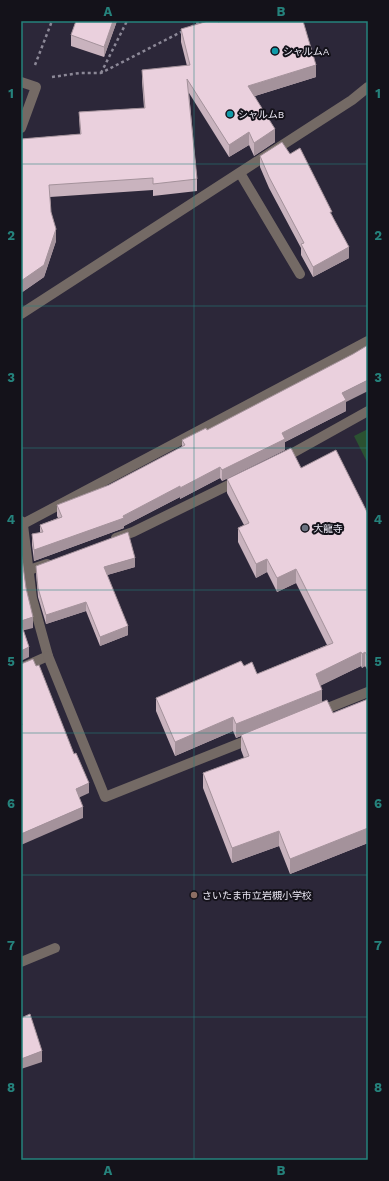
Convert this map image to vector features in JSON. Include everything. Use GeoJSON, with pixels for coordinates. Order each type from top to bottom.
{"type":"FeatureCollection","features":[{"type":"Feature","properties":{"kind":"street"},"geometry":{"type":"LineString","coordinates":[[21,128],[28,85]]}},
{"type":"Feature","properties":{"kind":"street"},"geometry":{"type":"LineString","coordinates":[[21,314],[352,100],[368,87]]}},
{"type":"Feature","properties":{"kind":"street"},"geometry":{"type":"LineString","coordinates":[[240,173],[300,274]]}},
{"type":"Feature","properties":{"kind":"street"},"geometry":{"type":"LineString","coordinates":[[266,733],[105,797],[48,656],[32,598],[22,524],[368,341]]}},
{"type":"Feature","properties":{"kind":"street"},"geometry":{"type":"LineString","coordinates":[[275,462],[368,411]]}},
{"type":"Feature","properties":{"kind":"street"},"geometry":{"type":"LineString","coordinates":[[103,543],[133,532],[246,476]]}},
{"type":"Feature","properties":{"kind":"street"},"geometry":{"type":"LineString","coordinates":[[29,570],[59,559]]}},
{"type":"Feature","properties":{"kind":"street"},"geometry":{"type":"LineString","coordinates":[[21,668],[48,656]]}},
{"type":"Feature","properties":{"kind":"street"},"geometry":{"type":"LineString","coordinates":[[310,715],[368,692]]}},
{"type":"Feature","properties":{"kind":"street"},"geometry":{"type":"LineString","coordinates":[[22,958],[56,948]]}},
{"type":"Feature","properties":{"kind":"path"},"geometry":{"type":"LineString","coordinates":[[28,85],[52,21]]}},
{"type":"Feature","properties":{"kind":"path"},"geometry":{"type":"LineString","coordinates":[[101,73],[127,21]]}},
{"type":"Feature","properties":{"kind":"path"},"geometry":{"type":"LineString","coordinates":[[28,85],[45,78],[80,73],[101,73],[201,21]]}},
{"type":"Feature","properties":{"kind":"green space"},"geometry":{"type":"Polygon","coordinates":[[[368,429],[368,464],[354,436],[368,429]]]}},
{"type":"Feature","properties":{"kind":"building"},"geometry":{"type":"Polygon","coordinates":[[[76,21],[113,21],[104,47],[71,35],[76,21]]]}},
{"type":"Feature","properties":{"kind":"building"},"geometry":{"type":"Polygon","coordinates":[[[208,21],[303,21],[316,65],[248,86],[275,129],[254,143],[249,132],[229,145],[187,79],[197,179],[153,184],[153,178],[49,185],[51,212],[56,229],[44,265],[21,281],[21,139],[81,134],[79,112],[145,108],[142,70],[190,65],[181,29],[208,21]]]}},
{"type":"Feature","properties":{"kind":"building"},"geometry":{"type":"Polygon","coordinates":[[[282,142],[290,154],[300,148],[332,212],[330,212],[349,247],[313,267],[301,244],[304,243],[269,177],[260,156],[282,142]]]}},
{"type":"Feature","properties":{"kind":"building"},"geometry":{"type":"Polygon","coordinates":[[[368,345],[368,380],[342,393],[346,400],[282,433],[285,439],[222,470],[220,467],[180,488],[180,486],[123,516],[124,518],[34,550],[32,534],[43,532],[40,525],[62,517],[57,505],[109,485],[185,445],[182,440],[206,428],[207,430],[368,345]]]}},
{"type":"Feature","properties":{"kind":"building"},"geometry":{"type":"Polygon","coordinates":[[[291,448],[301,468],[336,450],[368,514],[368,657],[365,652],[362,654],[361,652],[316,674],[322,690],[236,724],[233,717],[175,742],[156,698],[241,661],[244,666],[252,662],[257,674],[333,643],[296,569],[277,578],[267,559],[256,564],[238,528],[249,523],[227,479],[291,448]]]}},
{"type":"Feature","properties":{"kind":"building"},"geometry":{"type":"Polygon","coordinates":[[[128,532],[135,558],[104,567],[128,626],[100,637],[86,602],[46,615],[38,588],[36,566],[128,532]]]}},
{"type":"Feature","properties":{"kind":"building"},"geometry":{"type":"Polygon","coordinates":[[[21,551],[26,588],[33,617],[21,621],[21,551]]]}},
{"type":"Feature","properties":{"kind":"building"},"geometry":{"type":"Polygon","coordinates":[[[21,623],[29,647],[21,651],[21,623]]]}},
{"type":"Feature","properties":{"kind":"building"},"geometry":{"type":"Polygon","coordinates":[[[33,659],[36,666],[39,665],[74,754],[76,753],[89,783],[76,789],[83,807],[21,834],[21,664],[33,659]]]}},
{"type":"Feature","properties":{"kind":"building"},"geometry":{"type":"Polygon","coordinates":[[[368,699],[368,828],[290,859],[279,831],[232,848],[203,773],[249,756],[241,735],[327,700],[333,713],[368,699]]]}},
{"type":"Feature","properties":{"kind":"building"},"geometry":{"type":"Polygon","coordinates":[[[30,1014],[42,1051],[21,1059],[21,1018],[30,1014]]]}},
{"type":"Feature","properties":{"kind":"place","name":"シャルムA"},"geometry":{"type":"Point","coordinates":[275,51]}},
{"type":"Feature","properties":{"kind":"place","name":"シャルムB"},"geometry":{"type":"Point","coordinates":[230,114]}},
{"type":"Feature","properties":{"kind":"place","name":"大龍寺"},"geometry":{"type":"Point","coordinates":[305,528]}},
{"type":"Feature","properties":{"kind":"place","name":"さいたま市立岩槻小学校"},"geometry":{"type":"Point","coordinates":[194,895]}}]}
